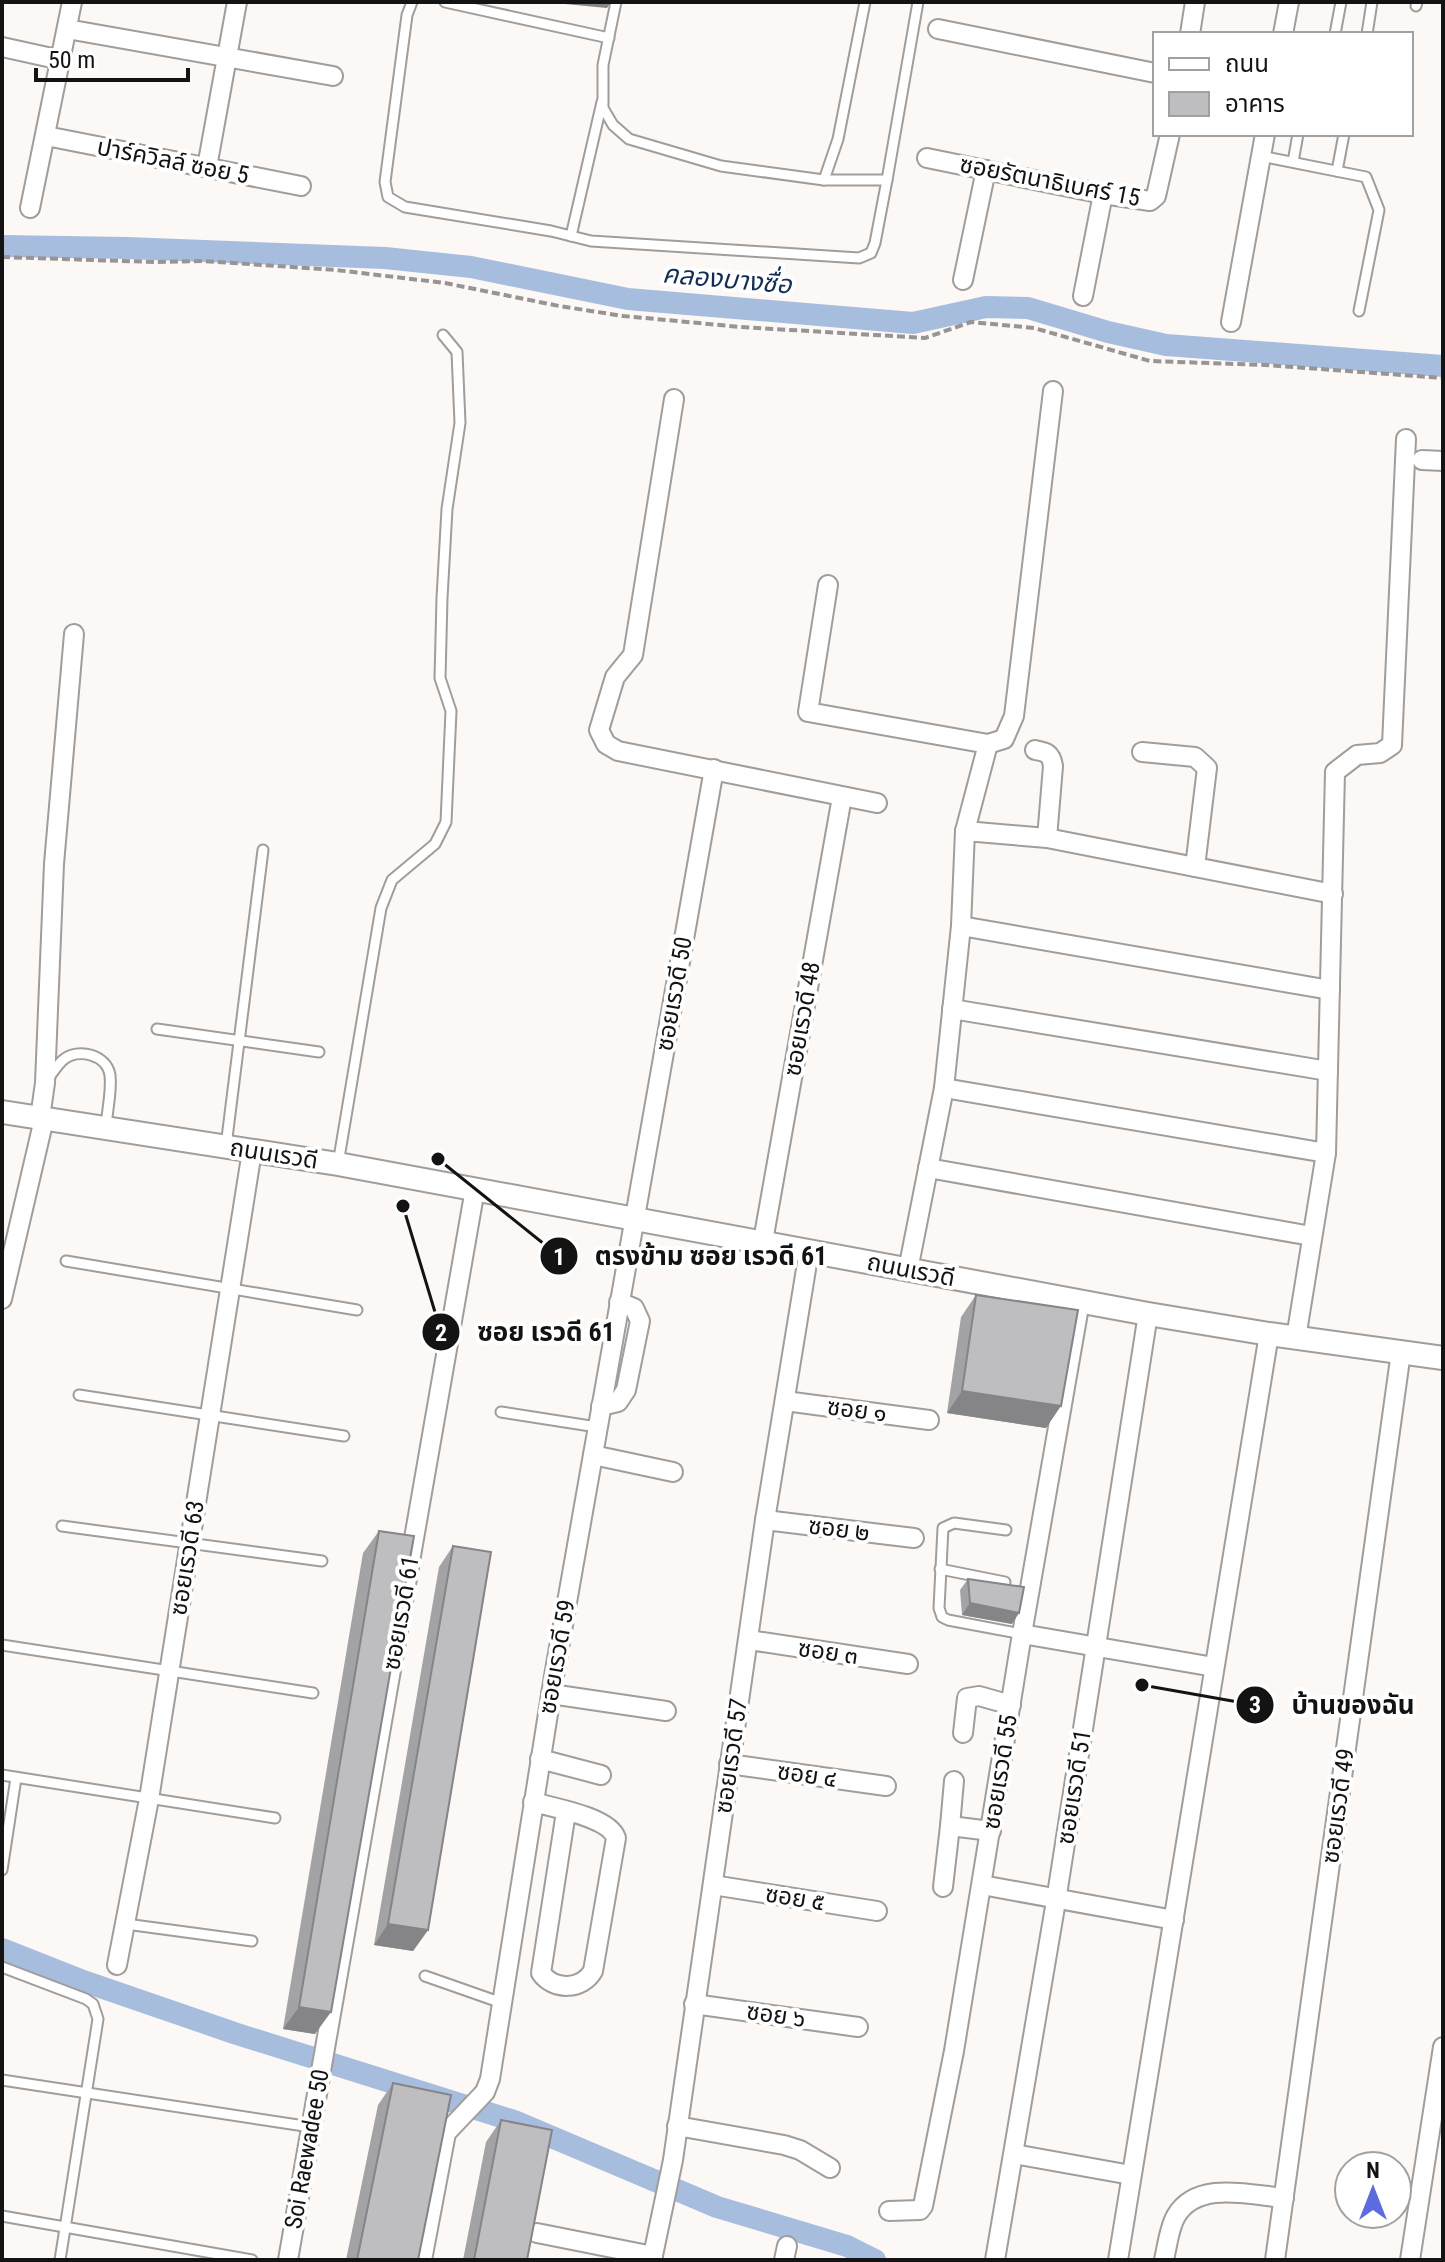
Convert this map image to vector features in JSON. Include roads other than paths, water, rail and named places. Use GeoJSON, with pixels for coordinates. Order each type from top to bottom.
{"type":"FeatureCollection","features":[{"type":"Feature","properties":{"kind":"street"},"geometry":{"type":"LineString","coordinates":[[30,208],[72,2]]}},
{"type":"Feature","properties":{"kind":"street"},"geometry":{"type":"LineString","coordinates":[[207,167],[237,2]]}},
{"type":"Feature","properties":{"kind":"street"},"geometry":{"type":"LineString","coordinates":[[1190,32],[1195,2]]}},
{"type":"Feature","properties":{"kind":"street"},"geometry":{"type":"LineString","coordinates":[[1283,32],[1289,2]]}},
{"type":"Feature","properties":{"kind":"street"},"geometry":{"type":"LineString","coordinates":[[67,29],[333,76]]}},
{"type":"Feature","properties":{"kind":"street"},"geometry":{"type":"LineString","coordinates":[[938,29],[1153,73]]}},
{"type":"Feature","properties":{"kind":"street"},"geometry":{"type":"LineString","coordinates":[[2,47],[61,60]]}},
{"type":"Feature","properties":{"kind":"street","name":"ปาร์ควิลล์ ซอย 5"},"geometry":{"type":"LineString","coordinates":[[46,136],[301,186]]}},
{"type":"Feature","properties":{"kind":"street","name":"ซอยรัตนาธิเบศร์ 15"},"geometry":{"type":"LineString","coordinates":[[927,158],[1143,202],[1156,196],[1170,136]]}},
{"type":"Feature","properties":{"kind":"street"},"geometry":{"type":"LineString","coordinates":[[1231,322],[1265,136]]}},
{"type":"Feature","properties":{"kind":"street"},"geometry":{"type":"LineString","coordinates":[[963,280],[986,170]]}},
{"type":"Feature","properties":{"kind":"street"},"geometry":{"type":"LineString","coordinates":[[1083,296],[1103,194]]}},
{"type":"Feature","properties":{"kind":"street"},"geometry":{"type":"LineString","coordinates":[[828,585],[808,712],[988,744],[1004,739],[1014,716],[1053,391]]}},
{"type":"Feature","properties":{"kind":"street"},"geometry":{"type":"LineString","coordinates":[[674,399],[633,655],[615,677],[599,730],[606,744],[618,751],[877,803]]}},
{"type":"Feature","properties":{"kind":"street"},"geometry":{"type":"LineString","coordinates":[[1296,1338],[1326,1153],[1335,772],[1357,755],[1380,753],[1392,745],[1406,439]]}},
{"type":"Feature","properties":{"kind":"street"},"geometry":{"type":"LineString","coordinates":[[1422,460],[1443,461]]}},
{"type":"Feature","properties":{"kind":"street"},"geometry":{"type":"LineString","coordinates":[[2,1299],[42,1118],[54,864],[74,634]]}},
{"type":"Feature","properties":{"kind":"street"},"geometry":{"type":"LineString","coordinates":[[908,1270],[944,1088],[961,926],[965,831],[988,744]]}},
{"type":"Feature","properties":{"kind":"street"},"geometry":{"type":"LineString","coordinates":[[1035,750],[1052,756],[1047,838]]}},
{"type":"Feature","properties":{"kind":"street"},"geometry":{"type":"LineString","coordinates":[[1142,752],[1195,757],[1207,768],[1195,867]]}},
{"type":"Feature","properties":{"kind":"street","name":"ซอยเรวดี 50"},"geometry":{"type":"LineString","coordinates":[[634,1219],[714,769]]}},
{"type":"Feature","properties":{"kind":"street","name":"ซอยเรวดี 48"},"geometry":{"type":"LineString","coordinates":[[763,1241],[842,797]]}},
{"type":"Feature","properties":{"kind":"street"},"geometry":{"type":"LineString","coordinates":[[965,831],[1047,838],[1333,894]]}},
{"type":"Feature","properties":{"kind":"street"},"geometry":{"type":"LineString","coordinates":[[961,926],[1330,990]]}},
{"type":"Feature","properties":{"kind":"street"},"geometry":{"type":"LineString","coordinates":[[952,1009],[1328,1071]]}},
{"type":"Feature","properties":{"kind":"street"},"geometry":{"type":"LineString","coordinates":[[944,1088],[1326,1153]]}},
{"type":"Feature","properties":{"kind":"street","name":"ถนนเรวดี"},"geometry":{"type":"LineString","coordinates":[[2,1112],[338,1164],[1148,1314],[1443,1358]]}},
{"type":"Feature","properties":{"kind":"street","name":"ซอยเรวดี 63"},"geometry":{"type":"LineString","coordinates":[[117,1965],[149,1799],[252,1151]]}},
{"type":"Feature","properties":{"kind":"street"},"geometry":{"type":"LineString","coordinates":[[928,1168],[1311,1236]]}},
{"type":"Feature","properties":{"kind":"street","name":"ซอยเรวดี 61"},"geometry":{"type":"LineString","coordinates":[[327,2037],[475,1189]]}},
{"type":"Feature","properties":{"kind":"street","name":"ซอยเรวดี 59"},"geometry":{"type":"LineString","coordinates":[[422,2260],[446,2133],[455,2120],[482,2095],[490,2079],[540,1759],[634,1219]]}},
{"type":"Feature","properties":{"kind":"street","name":"ซอยเรวดี 57"},"geometry":{"type":"LineString","coordinates":[[652,2258],[673,2160],[765,1520],[809,1251]]}},
{"type":"Feature","properties":{"kind":"street","name":"ซอยเรวดี 55"},"geometry":{"type":"LineString","coordinates":[[889,2211],[913,2212],[923,2206],[947,2092],[1080,1301]]}},
{"type":"Feature","properties":{"kind":"street","name":"ซอยเรวดี 51"},"geometry":{"type":"LineString","coordinates":[[995,2260],[1097,1648],[1148,1314]]}},
{"type":"Feature","properties":{"kind":"street"},"geometry":{"type":"LineString","coordinates":[[1118,2260],[1269,1334]]}},
{"type":"Feature","properties":{"kind":"street","name":"ซอยเรวดี 49"},"geometry":{"type":"LineString","coordinates":[[1275,2260],[1401,1352]]}},
{"type":"Feature","properties":{"kind":"street","name":"ซอย ๑"},"geometry":{"type":"LineString","coordinates":[[785,1401],[929,1420]]}},
{"type":"Feature","properties":{"kind":"street"},"geometry":{"type":"LineString","coordinates":[[593,1455],[673,1472]]}},
{"type":"Feature","properties":{"kind":"street","name":"ซอย ๒"},"geometry":{"type":"LineString","coordinates":[[765,1520],[914,1538]]}},
{"type":"Feature","properties":{"kind":"street"},"geometry":{"type":"LineString","coordinates":[[1022,1634],[1214,1667]]}},
{"type":"Feature","properties":{"kind":"street","name":"ซอย ๓"},"geometry":{"type":"LineString","coordinates":[[749,1640],[908,1664]]}},
{"type":"Feature","properties":{"kind":"street"},"geometry":{"type":"LineString","coordinates":[[551,1694],[666,1711]]}},
{"type":"Feature","properties":{"kind":"street"},"geometry":{"type":"LineString","coordinates":[[963,1733],[967,1698],[979,1696],[1011,1705]]}},
{"type":"Feature","properties":{"kind":"street"},"geometry":{"type":"LineString","coordinates":[[540,1759],[601,1775]]}},
{"type":"Feature","properties":{"kind":"street","name":"ซอย ๔"},"geometry":{"type":"LineString","coordinates":[[729,1764],[886,1786]]}},
{"type":"Feature","properties":{"kind":"street"},"geometry":{"type":"LineString","coordinates":[[943,1887],[954,1781]]}},
{"type":"Feature","properties":{"kind":"street"},"geometry":{"type":"LineString","coordinates":[[533,1802],[566,1812],[609,1827],[616,1838],[593,1971],[587,1981],[577,1986],[553,1983],[541,1973],[566,1812]]}},
{"type":"Feature","properties":{"kind":"street"},"geometry":{"type":"LineString","coordinates":[[950,1826],[991,1831]]}},
{"type":"Feature","properties":{"kind":"street","name":"ซอย ๕"},"geometry":{"type":"LineString","coordinates":[[713,1885],[877,1911]]}},
{"type":"Feature","properties":{"kind":"street"},"geometry":{"type":"LineString","coordinates":[[982,1885],[1056,1901],[1174,1920]]}},
{"type":"Feature","properties":{"kind":"street","name":"ซอย ๖"},"geometry":{"type":"LineString","coordinates":[[694,2004],[858,2027]]}},
{"type":"Feature","properties":{"kind":"street","name":"Soi Raewadee 50"},"geometry":{"type":"LineString","coordinates":[[288,2260],[327,2037]]}},
{"type":"Feature","properties":{"kind":"street"},"geometry":{"type":"LineString","coordinates":[[1410,2260],[1443,2047]]}},
{"type":"Feature","properties":{"kind":"street"},"geometry":{"type":"LineString","coordinates":[[677,2126],[784,2145],[800,2150],[830,2168]]}},
{"type":"Feature","properties":{"kind":"street"},"geometry":{"type":"LineString","coordinates":[[1014,2154],[1131,2175]]}},
{"type":"Feature","properties":{"kind":"street"},"geometry":{"type":"LineString","coordinates":[[1164,2260],[1175,2217],[1187,2203],[1206,2194],[1224,2192],[1284,2198]]}},
{"type":"Feature","properties":{"kind":"street"},"geometry":{"type":"LineString","coordinates":[[537,2233],[652,2258]]}},
{"type":"Feature","properties":{"kind":"lane"},"geometry":{"type":"LineString","coordinates":[[412,2],[407,15],[385,182],[388,197],[405,207],[591,241],[859,258],[871,253],[875,243],[918,2]]}},
{"type":"Feature","properties":{"kind":"lane"},"geometry":{"type":"LineString","coordinates":[[445,2],[609,38]]}},
{"type":"Feature","properties":{"kind":"lane"},"geometry":{"type":"LineString","coordinates":[[616,2],[603,65],[603,108],[613,125],[629,139],[721,166],[824,180],[887,180]]}},
{"type":"Feature","properties":{"kind":"lane"},"geometry":{"type":"LineString","coordinates":[[824,180],[838,139],[865,2]]}},
{"type":"Feature","properties":{"kind":"lane"},"geometry":{"type":"LineString","coordinates":[[1335,32],[1341,2]]}},
{"type":"Feature","properties":{"kind":"lane"},"geometry":{"type":"LineString","coordinates":[[1367,32],[1372,2]]}},
{"type":"Feature","properties":{"kind":"lane"},"geometry":{"type":"LineString","coordinates":[[571,236],[603,97]]}},
{"type":"Feature","properties":{"kind":"lane"},"geometry":{"type":"LineString","coordinates":[[1293,162],[1298,136]]}},
{"type":"Feature","properties":{"kind":"lane"},"geometry":{"type":"LineString","coordinates":[[1337,171],[1344,136]]}},
{"type":"Feature","properties":{"kind":"lane"},"geometry":{"type":"LineString","coordinates":[[1261,156],[1366,177],[1379,210],[1359,311]]}},
{"type":"Feature","properties":{"kind":"lane"},"geometry":{"type":"LineString","coordinates":[[338,1164],[381,908],[392,880],[435,844],[446,822],[451,711],[440,678],[442,598],[447,509],[460,423],[457,352],[443,335]]}},
{"type":"Feature","properties":{"kind":"lane"},"geometry":{"type":"LineString","coordinates":[[226,1146],[263,850]]}},
{"type":"Feature","properties":{"kind":"lane"},"geometry":{"type":"LineString","coordinates":[[157,1029],[319,1052]]}},
{"type":"Feature","properties":{"kind":"lane"},"geometry":{"type":"LineString","coordinates":[[45,1083],[63,1060],[73,1055],[98,1057],[110,1074],[106,1128]]}},
{"type":"Feature","properties":{"kind":"lane"},"geometry":{"type":"LineString","coordinates":[[66,1261],[357,1310]]}},
{"type":"Feature","properties":{"kind":"lane"},"geometry":{"type":"LineString","coordinates":[[79,1395],[344,1436]]}},
{"type":"Feature","properties":{"kind":"lane"},"geometry":{"type":"LineString","coordinates":[[501,1412],[597,1427]]}},
{"type":"Feature","properties":{"kind":"lane"},"geometry":{"type":"LineString","coordinates":[[1006,1530],[947,1524],[941,1535],[939,1608],[942,1617],[1022,1634]]}},
{"type":"Feature","properties":{"kind":"lane"},"geometry":{"type":"LineString","coordinates":[[62,1526],[322,1561]]}},
{"type":"Feature","properties":{"kind":"lane"},"geometry":{"type":"LineString","coordinates":[[940,1569],[1005,1582]]}},
{"type":"Feature","properties":{"kind":"lane"},"geometry":{"type":"LineString","coordinates":[[2,1645],[313,1693]]}},
{"type":"Feature","properties":{"kind":"lane"},"geometry":{"type":"LineString","coordinates":[[2,1775],[275,1818]]}},
{"type":"Feature","properties":{"kind":"lane"},"geometry":{"type":"LineString","coordinates":[[2,1870],[16,1778]]}},
{"type":"Feature","properties":{"kind":"lane"},"geometry":{"type":"LineString","coordinates":[[126,1924],[252,1941]]}},
{"type":"Feature","properties":{"kind":"lane"},"geometry":{"type":"LineString","coordinates":[[2,1967],[86,1999],[93,2004],[98,2019],[60,2260]]}},
{"type":"Feature","properties":{"kind":"lane"},"geometry":{"type":"LineString","coordinates":[[425,1976],[502,2003]]}},
{"type":"Feature","properties":{"kind":"lane"},"geometry":{"type":"LineString","coordinates":[[2,2080],[311,2127]]}},
{"type":"Feature","properties":{"kind":"lane"},"geometry":{"type":"LineString","coordinates":[[2,2216],[252,2260]]}},
{"type":"Feature","properties":{"kind":"waterway","name":"คลองบางซื่อ"},"geometry":{"type":"LineString","coordinates":[[2,246],[385,258],[471,267],[628,299],[913,323],[986,307],[1028,308],[1108,332],[1166,345],[1443,366]]}},
{"type":"Feature","properties":{"kind":"waterway"},"geometry":{"type":"LineString","coordinates":[[2,1949],[83,1981],[234,2033],[514,2121],[717,2207],[847,2246],[875,2260]]}},
{"type":"Feature","properties":{"kind":"place","name":"ตรงข้าม ซอย เรวดี 61"},"geometry":{"type":"Point","coordinates":[438,1159]}},
{"type":"Feature","properties":{"kind":"place","name":"ซอย เรวดี 61"},"geometry":{"type":"Point","coordinates":[403,1206]}},
{"type":"Feature","properties":{"kind":"place","name":"บ้านของฉัน"},"geometry":{"type":"Point","coordinates":[1142,1685]}}]}
